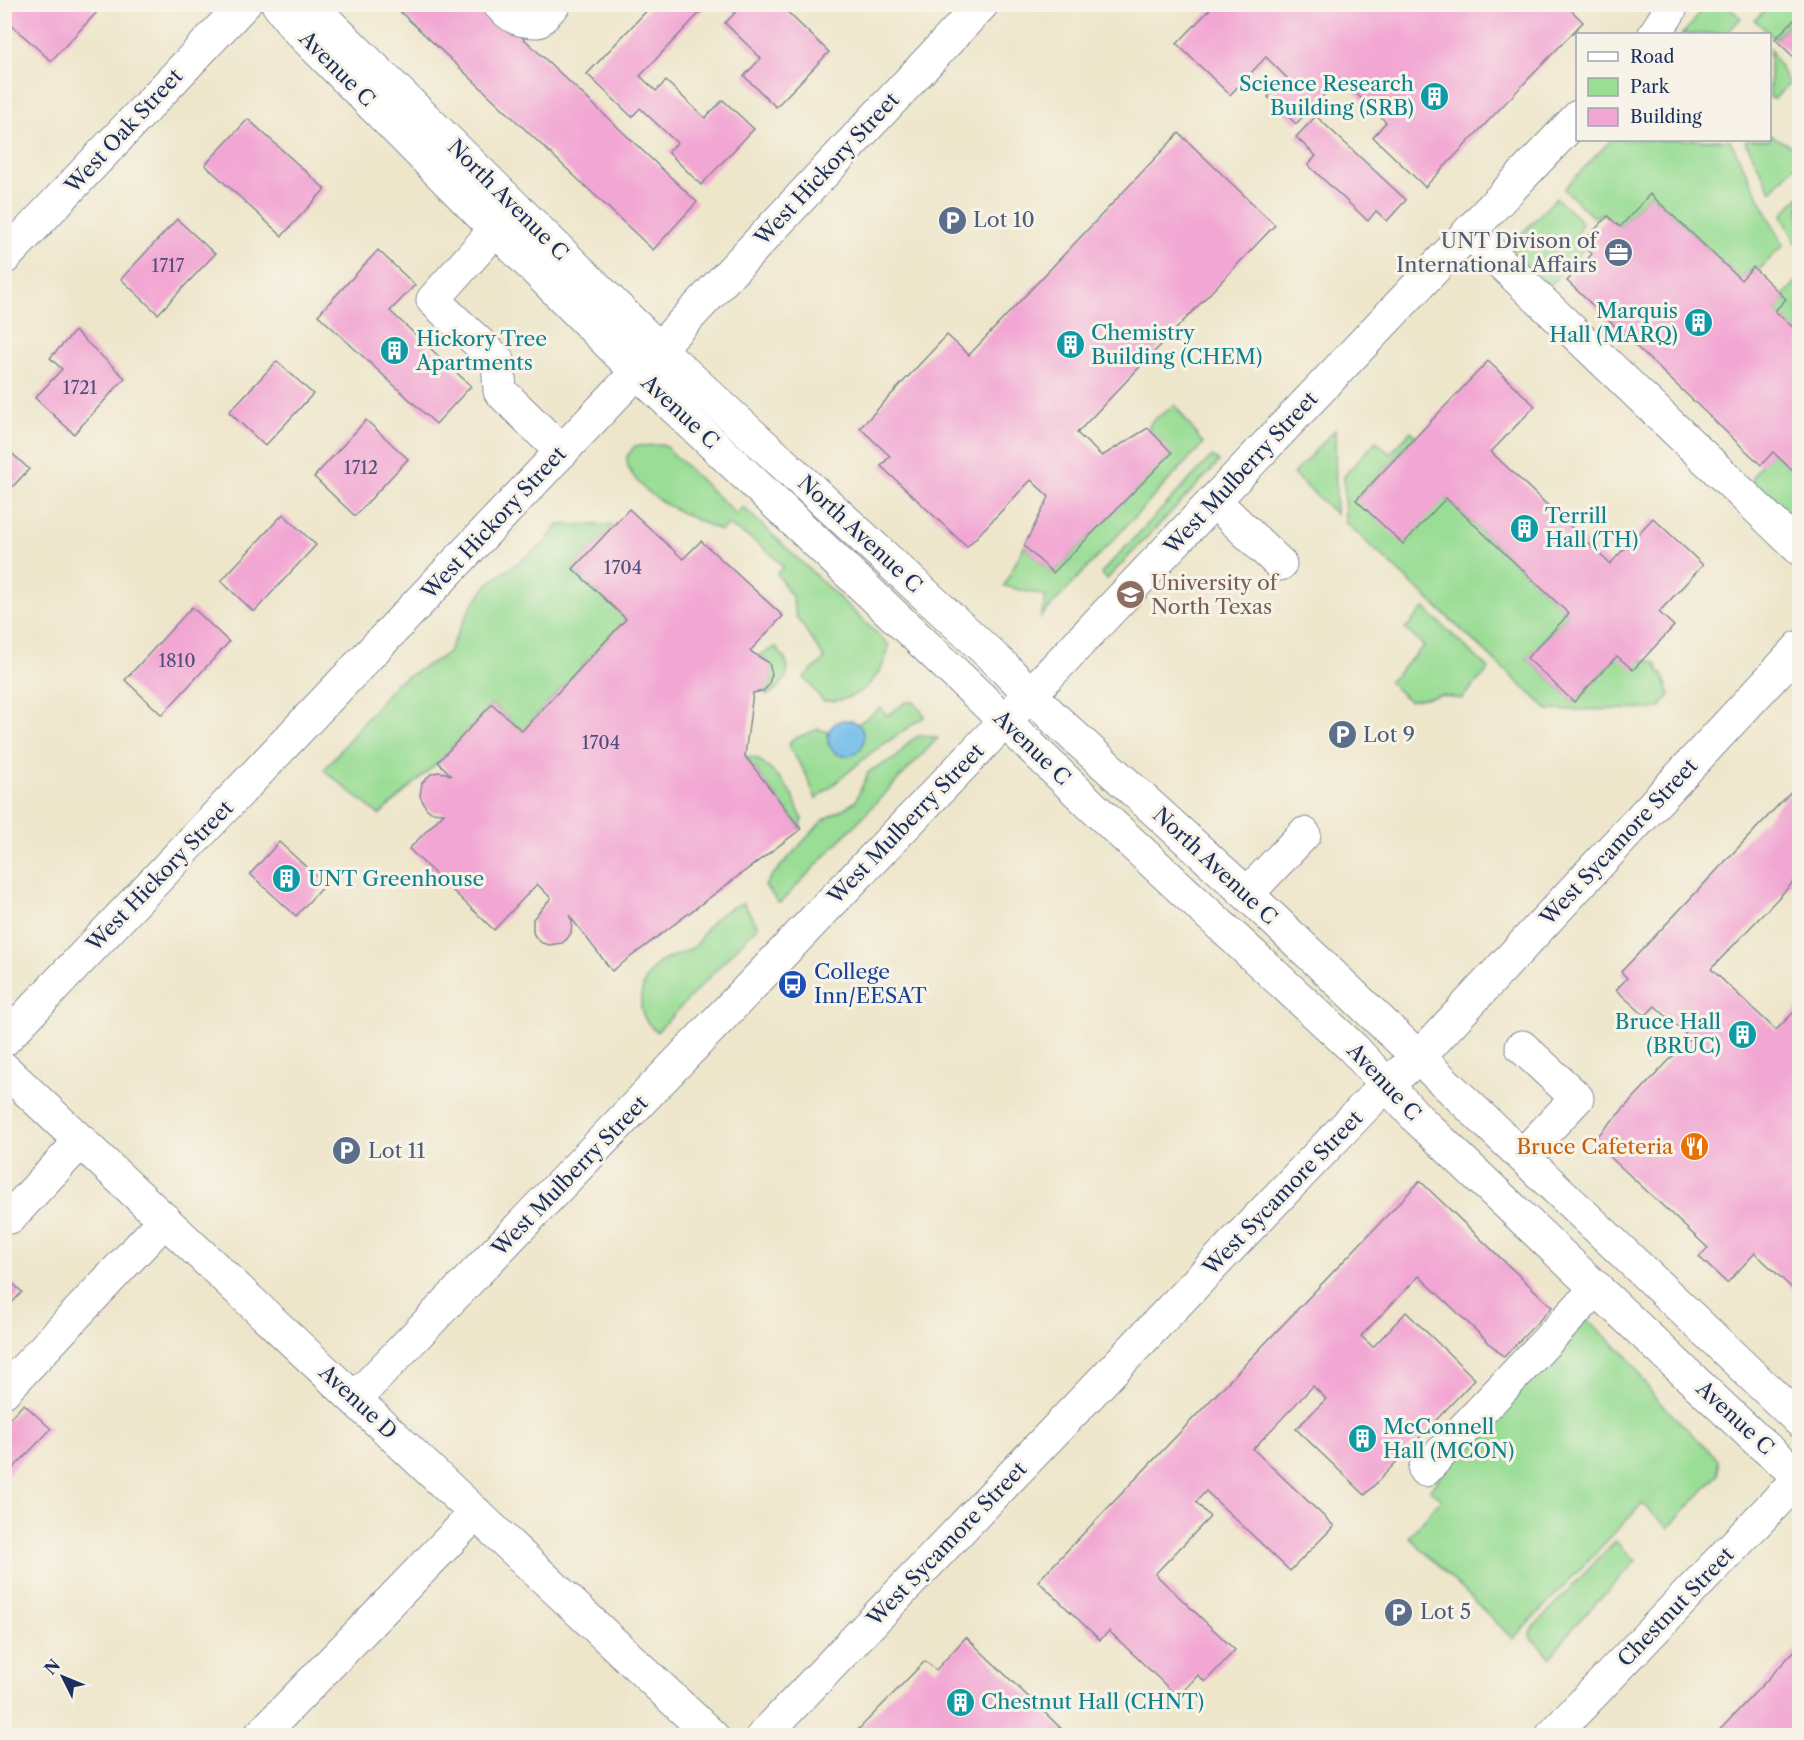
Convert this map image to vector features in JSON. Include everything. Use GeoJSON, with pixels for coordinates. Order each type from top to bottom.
{"type":"FeatureCollection","features":[{"type":"Feature","properties":{"kind":"street","name":"West Oak Street"},"geometry":{"type":"LineString","coordinates":[[4,258],[244,4]]}},
{"type":"Feature","properties":{"kind":"street","name":"Avenue C"},"geometry":{"type":"LineString","coordinates":[[278,4],[297,28],[496,229],[648,360],[1093,807],[1353,1048],[1418,1119],[1757,1440],[1800,1477]]}},
{"type":"Feature","properties":{"kind":"street","name":"North Avenue C"},"geometry":{"type":"LineString","coordinates":[[309,4],[648,360],[1005,668],[1054,718],[1247,894],[1418,1058]]}},
{"type":"Feature","properties":{"kind":"street"},"geometry":{"type":"LineString","coordinates":[[499,4],[510,16],[522,21],[538,21],[554,4]]}},
{"type":"Feature","properties":{"kind":"street","name":"West Hickory Street"},"geometry":{"type":"LineString","coordinates":[[4,1040],[562,452],[982,4]]}},
{"type":"Feature","properties":{"kind":"street","name":"West Mulberry Street"},"geometry":{"type":"LineString","coordinates":[[355,1399],[1005,721],[1576,119]]}},
{"type":"Feature","properties":{"kind":"street"},"geometry":{"type":"LineString","coordinates":[[496,229],[433,300],[498,362],[500,391],[562,452]]}},
{"type":"Feature","properties":{"kind":"street"},"geometry":{"type":"LineString","coordinates":[[1469,232],[1800,549]]}},
{"type":"Feature","properties":{"kind":"street"},"geometry":{"type":"LineString","coordinates":[[1214,501],[1280,564]]}},
{"type":"Feature","properties":{"kind":"street","name":"West Sycamore Street"},"geometry":{"type":"LineString","coordinates":[[763,1736],[1387,1084],[1418,1058],[1800,647]]}},
{"type":"Feature","properties":{"kind":"street"},"geometry":{"type":"LineString","coordinates":[[1247,894],[1304,834]]}},
{"type":"Feature","properties":{"kind":"street"},"geometry":{"type":"LineString","coordinates":[[1522,1047],[1577,1098],[1522,1156]]}},
{"type":"Feature","properties":{"kind":"street","name":"Avenue C"},"geometry":{"type":"LineString","coordinates":[[1418,1058],[1800,1421]]}},
{"type":"Feature","properties":{"kind":"street","name":"Avenue D"},"geometry":{"type":"LineString","coordinates":[[4,1069],[712,1736]]}},
{"type":"Feature","properties":{"kind":"street"},"geometry":{"type":"LineString","coordinates":[[10,1217],[81,1141]]}},
{"type":"Feature","properties":{"kind":"street"},"geometry":{"type":"LineString","coordinates":[[4,1391],[165,1220]]}},
{"type":"Feature","properties":{"kind":"street"},"geometry":{"type":"LineString","coordinates":[[1425,1470],[1597,1288]]}},
{"type":"Feature","properties":{"kind":"street","name":"Chestnut Street"},"geometry":{"type":"LineString","coordinates":[[1552,1736],[1800,1477]]}},
{"type":"Feature","properties":{"kind":"street"},"geometry":{"type":"LineString","coordinates":[[260,1736],[476,1513]]}},
{"type":"Feature","properties":{"kind":"green space"},"geometry":{"type":"Polygon","coordinates":[[[1701,5],[1726,5],[1741,18],[1727,33],[1683,33],[1700,10],[1701,5]]]}},
{"type":"Feature","properties":{"kind":"green space"},"geometry":{"type":"Polygon","coordinates":[[[1770,5],[1799,5],[1799,14],[1775,39],[1755,20],[1770,5]]]}},
{"type":"Feature","properties":{"kind":"green space"},"geometry":{"type":"Polygon","coordinates":[[[1771,50],[1789,84],[1774,99],[1771,98],[1771,50]]]}},
{"type":"Feature","properties":{"kind":"green space"},"geometry":{"type":"Polygon","coordinates":[[[1771,136],[1800,151],[1799,161],[1771,191],[1746,141],[1771,141],[1771,136]]]}},
{"type":"Feature","properties":{"kind":"green space"},"geometry":{"type":"Polygon","coordinates":[[[1610,141],[1731,141],[1783,245],[1757,272],[1752,268],[1741,280],[1650,194],[1620,227],[1603,213],[1593,217],[1564,189],[1610,141]]]}},
{"type":"Feature","properties":{"kind":"green space"},"geometry":{"type":"Polygon","coordinates":[[[1799,196],[1799,249],[1782,215],[1799,196]]]}},
{"type":"Feature","properties":{"kind":"green space"},"geometry":{"type":"Polygon","coordinates":[[[1556,198],[1582,222],[1577,236],[1585,248],[1549,286],[1508,248],[1556,198]]]}},
{"type":"Feature","properties":{"kind":"green space"},"geometry":{"type":"Polygon","coordinates":[[[1799,279],[1799,334],[1775,311],[1786,299],[1783,296],[1799,279]]]}},
{"type":"Feature","properties":{"kind":"green space"},"geometry":{"type":"Polygon","coordinates":[[[1175,405],[1203,444],[1041,617],[1046,596],[1004,586],[1024,546],[1053,573],[1171,453],[1148,428],[1152,421],[1175,405]]]}},
{"type":"Feature","properties":{"kind":"green space"},"geometry":{"type":"Polygon","coordinates":[[[1335,430],[1336,514],[1293,474],[1335,430]]]}},
{"type":"Feature","properties":{"kind":"green space"},"geometry":{"type":"Polygon","coordinates":[[[1411,431],[1416,436],[1356,500],[1446,498],[1569,614],[1527,658],[1574,702],[1617,656],[1655,662],[1662,673],[1670,695],[1660,707],[1548,710],[1345,522],[1344,476],[1376,441],[1390,454],[1411,431]]]}},
{"type":"Feature","properties":{"kind":"green space"},"geometry":{"type":"Polygon","coordinates":[[[664,445],[736,514],[743,507],[889,645],[881,668],[867,686],[847,698],[823,701],[804,677],[825,659],[796,616],[792,597],[777,573],[783,567],[758,543],[743,534],[727,525],[721,531],[683,513],[657,499],[636,480],[627,463],[627,456],[635,446],[664,445]]]}},
{"type":"Feature","properties":{"kind":"green space"},"geometry":{"type":"Polygon","coordinates":[[[1773,452],[1792,470],[1799,463],[1799,541],[1752,484],[1757,470],[1773,452]]]}},
{"type":"Feature","properties":{"kind":"green space"},"geometry":{"type":"Polygon","coordinates":[[[1212,456],[1219,462],[1107,579],[1101,573],[1212,456]]]}},
{"type":"Feature","properties":{"kind":"green space"},"geometry":{"type":"Polygon","coordinates":[[[558,525],[614,525],[573,569],[626,619],[522,731],[492,704],[438,762],[379,815],[324,770],[396,683],[447,654],[471,607],[489,583],[544,544],[558,525]]]}},
{"type":"Feature","properties":{"kind":"green space"},"geometry":{"type":"Polygon","coordinates":[[[1424,608],[1489,669],[1461,699],[1441,695],[1409,701],[1389,682],[1424,646],[1405,629],[1424,608]]]}},
{"type":"Feature","properties":{"kind":"green space"},"geometry":{"type":"Polygon","coordinates":[[[776,647],[788,668],[786,678],[768,695],[763,691],[770,681],[770,667],[768,662],[759,655],[776,647]]]}},
{"type":"Feature","properties":{"kind":"green space"},"geometry":{"type":"Polygon","coordinates":[[[906,702],[914,702],[925,716],[871,753],[816,799],[805,772],[789,747],[791,740],[818,729],[828,732],[828,744],[836,754],[862,729],[858,724],[881,708],[887,716],[906,702]]]}},
{"type":"Feature","properties":{"kind":"green space"},"geometry":{"type":"Polygon","coordinates":[[[923,735],[938,738],[781,902],[778,902],[765,886],[770,878],[822,821],[855,802],[868,773],[896,758],[909,742],[923,735]]]}},
{"type":"Feature","properties":{"kind":"green space"},"geometry":{"type":"Polygon","coordinates":[[[745,756],[758,759],[780,778],[793,796],[802,819],[801,829],[745,756]]]}},
{"type":"Feature","properties":{"kind":"green space"},"geometry":{"type":"Polygon","coordinates":[[[743,903],[758,926],[657,1032],[647,1022],[641,1006],[643,989],[650,972],[663,961],[692,948],[718,916],[743,903]]]}},
{"type":"Feature","properties":{"kind":"green space"},"geometry":{"type":"Polygon","coordinates":[[[1586,1319],[1628,1357],[1655,1398],[1718,1459],[1718,1475],[1668,1528],[1642,1504],[1513,1639],[1409,1537],[1441,1499],[1430,1489],[1469,1441],[1586,1319]]]}},
{"type":"Feature","properties":{"kind":"green space"},"geometry":{"type":"Polygon","coordinates":[[[1615,1541],[1636,1561],[1574,1626],[1551,1657],[1532,1639],[1531,1630],[1615,1541]]]}},
{"type":"Feature","properties":{"kind":"water"},"geometry":{"type":"Polygon","coordinates":[[[846,720],[859,725],[864,738],[859,751],[846,756],[833,751],[828,738],[833,725],[846,720]]]}},
{"type":"Feature","properties":{"kind":"building"},"geometry":{"type":"Polygon","coordinates":[[[4,4],[88,4],[97,12],[51,61],[4,18],[4,4]]]}},
{"type":"Feature","properties":{"kind":"building"},"geometry":{"type":"Polygon","coordinates":[[[392,4],[487,4],[697,202],[653,250],[392,4]]]}},
{"type":"Feature","properties":{"kind":"building"},"geometry":{"type":"Polygon","coordinates":[[[653,4],[708,4],[640,76],[656,91],[666,81],[705,118],[723,100],[754,129],[701,185],[668,152],[677,143],[640,108],[632,117],[587,74],[653,4]]]}},
{"type":"Feature","properties":{"kind":"building"},"geometry":{"type":"Polygon","coordinates":[[[727,4],[779,4],[829,52],[776,107],[744,76],[761,58],[725,23],[735,13],[727,4]]]}},
{"type":"Feature","properties":{"kind":"building","name":"Science Research Building (SRB)"},"geometry":{"type":"Polygon","coordinates":[[[1207,4],[1565,4],[1583,22],[1425,187],[1373,137],[1386,122],[1340,78],[1296,124],[1268,97],[1287,78],[1266,57],[1230,95],[1177,44],[1211,8],[1207,4]]]}},
{"type":"Feature","properties":{"kind":"building"},"geometry":{"type":"Polygon","coordinates":[[[1800,14],[1800,63],[1775,39],[1800,14]]]}},
{"type":"Feature","properties":{"kind":"building"},"geometry":{"type":"Polygon","coordinates":[[[1316,116],[1406,200],[1387,221],[1376,211],[1368,221],[1308,165],[1316,156],[1296,137],[1316,116]]]}},
{"type":"Feature","properties":{"kind":"building"},"geometry":{"type":"Polygon","coordinates":[[[248,119],[325,189],[282,236],[205,165],[248,119]]]}},
{"type":"Feature","properties":{"kind":"building","name":"Chemistry Building (CHEM)"},"geometry":{"type":"Polygon","coordinates":[[[1179,133],[1275,225],[1077,433],[1102,456],[1148,428],[1172,453],[1053,573],[1024,546],[1049,497],[1031,480],[967,547],[881,466],[890,456],[860,428],[947,335],[969,355],[1179,133]]]}},
{"type":"Feature","properties":{"kind":"building","name":"Marquis Hall (MARQ)"},"geometry":{"type":"Polygon","coordinates":[[[1650,194],[1741,280],[1753,267],[1786,299],[1775,311],[1800,334],[1800,463],[1792,470],[1773,452],[1761,465],[1567,281],[1592,254],[1581,244],[1608,216],[1620,227],[1650,194]]]}},
{"type":"Feature","properties":{"kind":"building"},"geometry":{"type":"Polygon","coordinates":[[[177,219],[215,254],[158,314],[121,279],[177,219]]]}},
{"type":"Feature","properties":{"kind":"building","name":"Hickory Tree Apartments"},"geometry":{"type":"Polygon","coordinates":[[[378,250],[415,285],[390,311],[471,386],[436,424],[318,315],[378,250]]]}},
{"type":"Feature","properties":{"kind":"building"},"geometry":{"type":"Polygon","coordinates":[[[75,331],[125,378],[74,434],[35,398],[62,369],[50,358],[75,331]]]}},
{"type":"Feature","properties":{"kind":"building"},"geometry":{"type":"Polygon","coordinates":[[[277,361],[313,394],[265,446],[229,412],[277,361]]]}},
{"type":"Feature","properties":{"kind":"building","name":"Terrill Hall (TH)"},"geometry":{"type":"Polygon","coordinates":[[[1488,361],[1535,406],[1491,452],[1610,564],[1653,518],[1703,565],[1659,612],[1674,626],[1633,670],[1617,656],[1574,702],[1527,658],[1569,614],[1446,498],[1403,544],[1356,500],[1488,361]]]}},
{"type":"Feature","properties":{"kind":"building"},"geometry":{"type":"Polygon","coordinates":[[[366,420],[408,459],[355,516],[314,477],[366,420]]]}},
{"type":"Feature","properties":{"kind":"building"},"geometry":{"type":"Polygon","coordinates":[[[4,446],[29,469],[4,496],[4,446]]]}},
{"type":"Feature","properties":{"kind":"building"},"geometry":{"type":"Polygon","coordinates":[[[629,509],[683,559],[701,541],[783,616],[750,651],[769,663],[772,674],[768,686],[763,691],[753,693],[745,756],[801,829],[612,971],[569,915],[572,921],[571,933],[562,943],[549,945],[537,939],[533,933],[533,919],[551,898],[537,884],[494,930],[409,849],[444,813],[431,812],[426,808],[420,796],[422,783],[431,774],[438,772],[452,776],[438,762],[492,704],[522,731],[626,619],[573,569],[629,509]]]}},
{"type":"Feature","properties":{"kind":"building"},"geometry":{"type":"Polygon","coordinates":[[[283,514],[316,545],[254,612],[221,581],[283,514]]]}},
{"type":"Feature","properties":{"kind":"building"},"geometry":{"type":"Polygon","coordinates":[[[192,607],[229,642],[162,715],[125,680],[192,607]]]}},
{"type":"Feature","properties":{"kind":"building","name":"Bruce Hall (BRUC)"},"geometry":{"type":"Polygon","coordinates":[[[1800,782],[1800,875],[1711,969],[1776,1030],[1800,1006],[1800,1286],[1795,1291],[1755,1253],[1727,1283],[1699,1257],[1708,1248],[1593,1141],[1690,1038],[1655,1006],[1645,1016],[1616,990],[1627,978],[1621,972],[1800,782]]]}},
{"type":"Feature","properties":{"kind":"building","name":"UNT Greenhouse"},"geometry":{"type":"Polygon","coordinates":[[[279,842],[325,884],[296,916],[250,874],[279,842]]]}},
{"type":"Feature","properties":{"kind":"building","name":"McConnell Hall (MCON)"},"geometry":{"type":"Polygon","coordinates":[[[1420,1181],[1552,1307],[1504,1357],[1419,1276],[1361,1336],[1373,1347],[1406,1312],[1475,1379],[1365,1495],[1296,1429],[1326,1399],[1313,1386],[1253,1449],[1334,1526],[1290,1571],[1206,1491],[1196,1502],[1210,1517],[1155,1574],[1235,1650],[1205,1682],[1198,1675],[1178,1697],[1109,1631],[1100,1640],[1038,1581],[1420,1181]]]}},
{"type":"Feature","properties":{"kind":"building"},"geometry":{"type":"Polygon","coordinates":[[[4,1275],[22,1292],[4,1311],[4,1275]]]}},
{"type":"Feature","properties":{"kind":"building"},"geometry":{"type":"Polygon","coordinates":[[[24,1404],[51,1429],[4,1478],[4,1424],[24,1404]]]}},
{"type":"Feature","properties":{"kind":"building","name":"Chestnut Hall (CHNT)"},"geometry":{"type":"Polygon","coordinates":[[[966,1637],[1069,1736],[857,1736],[855,1733],[925,1661],[936,1670],[966,1637]]]}},
{"type":"Feature","properties":{"kind":"building"},"geometry":{"type":"Polygon","coordinates":[[[1800,1645],[1800,1736],[1714,1736],[1800,1645]]]}},
{"type":"Feature","properties":{"kind":"place","name":"Science Research Building (SRB)"},"geometry":{"type":"Point","coordinates":[1435,96]}},
{"type":"Feature","properties":{"kind":"place","name":"Lot 10"},"geometry":{"type":"Point","coordinates":[952,220]}},
{"type":"Feature","properties":{"kind":"place","name":"UNT Divison of International Affairs"},"geometry":{"type":"Point","coordinates":[1618,253]}},
{"type":"Feature","properties":{"kind":"place","name":"Marquis Hall (MARQ)"},"geometry":{"type":"Point","coordinates":[1699,323]}},
{"type":"Feature","properties":{"kind":"place","name":"Chemistry Building (CHEM)"},"geometry":{"type":"Point","coordinates":[1070,345]}},
{"type":"Feature","properties":{"kind":"place","name":"Hickory Tree Apartments"},"geometry":{"type":"Point","coordinates":[395,351]}},
{"type":"Feature","properties":{"kind":"place","name":"Terrill Hall (TH)"},"geometry":{"type":"Point","coordinates":[1524,528]}},
{"type":"Feature","properties":{"kind":"place","name":"University of North Texas"},"geometry":{"type":"Point","coordinates":[1130,595]}},
{"type":"Feature","properties":{"kind":"place","name":"Lot 9"},"geometry":{"type":"Point","coordinates":[1342,735]}},
{"type":"Feature","properties":{"kind":"place","name":"UNT Greenhouse"},"geometry":{"type":"Point","coordinates":[287,879]}},
{"type":"Feature","properties":{"kind":"place","name":"College Inn/EESAT"},"geometry":{"type":"Point","coordinates":[793,984]}},
{"type":"Feature","properties":{"kind":"place","name":"Bruce Hall (BRUC)"},"geometry":{"type":"Point","coordinates":[1742,1034]}},
{"type":"Feature","properties":{"kind":"place","name":"Bruce Cafeteria"},"geometry":{"type":"Point","coordinates":[1694,1147]}},
{"type":"Feature","properties":{"kind":"place","name":"Lot 11"},"geometry":{"type":"Point","coordinates":[347,1151]}},
{"type":"Feature","properties":{"kind":"place","name":"McConnell Hall (MCON)"},"geometry":{"type":"Point","coordinates":[1362,1439]}},
{"type":"Feature","properties":{"kind":"place","name":"Lot 5"},"geometry":{"type":"Point","coordinates":[1399,1612]}},
{"type":"Feature","properties":{"kind":"place","name":"Chestnut Hall (CHNT)"},"geometry":{"type":"Point","coordinates":[960,1702]}}]}
